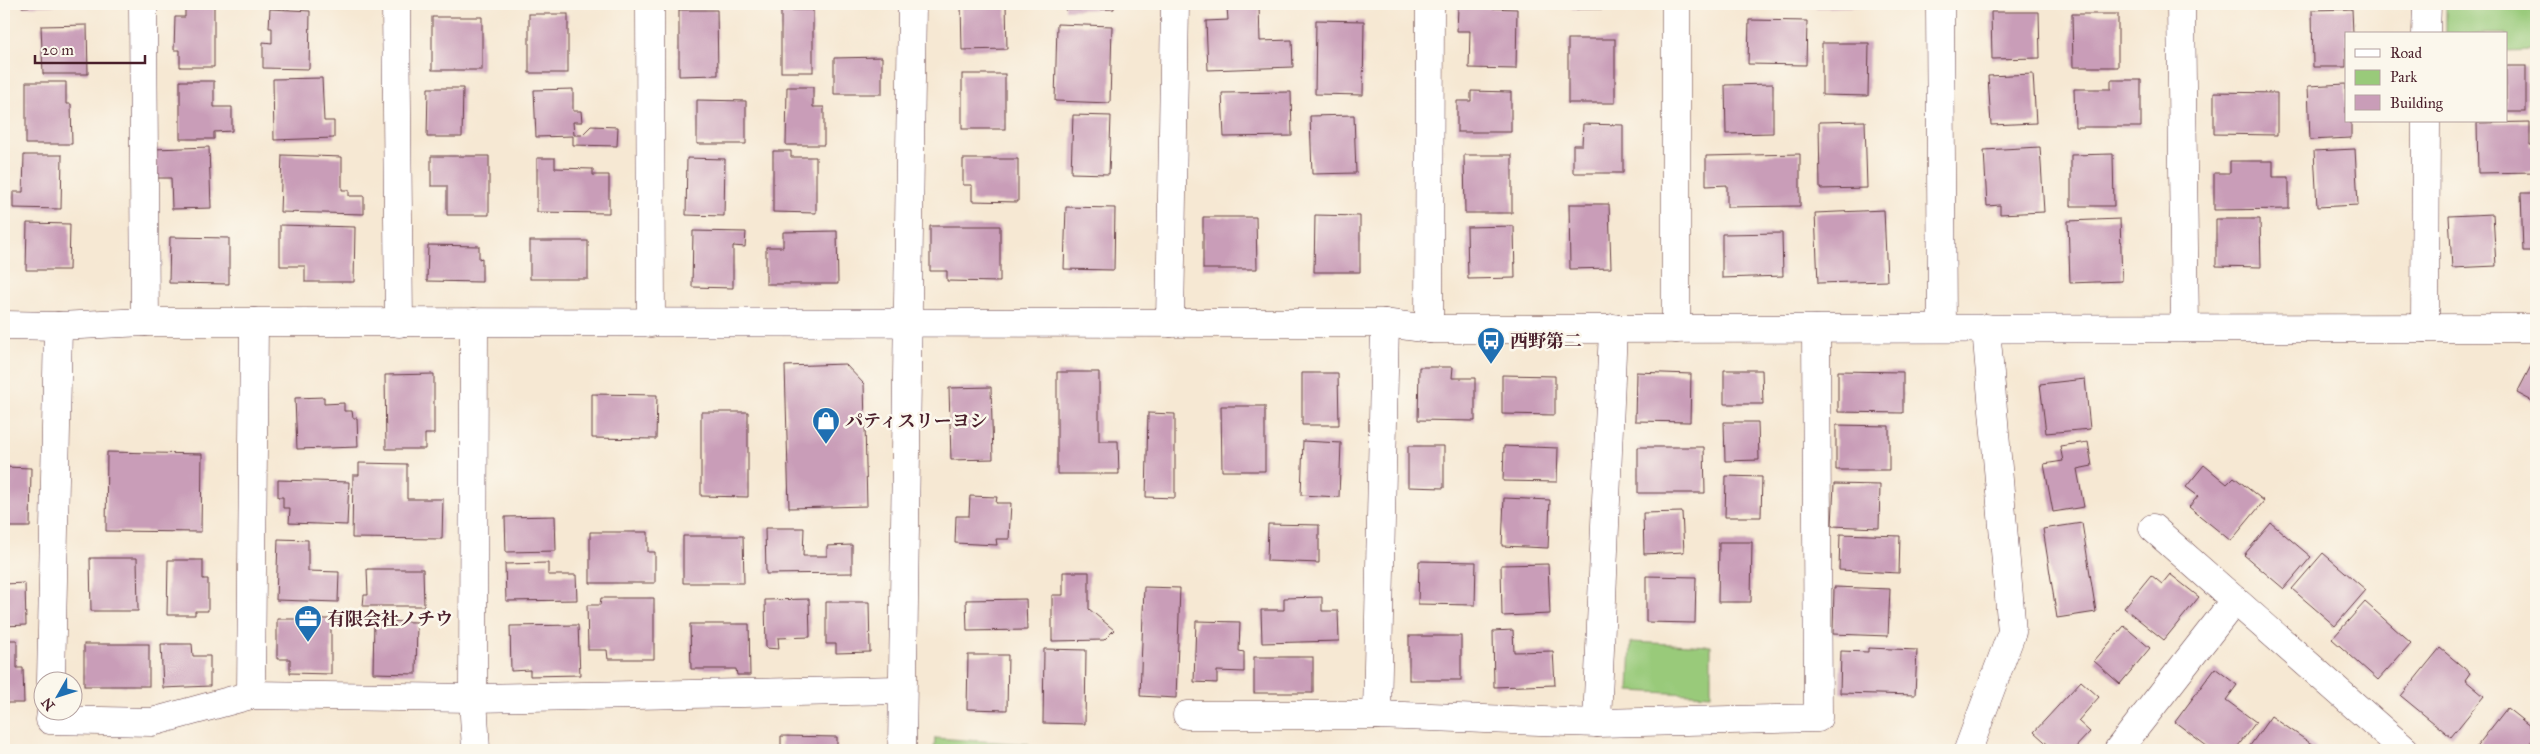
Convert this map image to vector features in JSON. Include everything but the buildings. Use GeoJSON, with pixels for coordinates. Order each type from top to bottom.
{"type":"FeatureCollection","features":[{"type":"Feature","properties":{"kind":"street"},"geometry":{"type":"LineString","coordinates":[[142,4],[145,322]]}},
{"type":"Feature","properties":{"kind":"street"},"geometry":{"type":"LineString","coordinates":[[396,4],[399,322]]}},
{"type":"Feature","properties":{"kind":"street"},"geometry":{"type":"LineString","coordinates":[[650,4],[651,323]]}},
{"type":"Feature","properties":{"kind":"street"},"geometry":{"type":"LineString","coordinates":[[902,750],[901,690],[909,323],[912,4]]}},
{"type":"Feature","properties":{"kind":"street"},"geometry":{"type":"LineString","coordinates":[[1170,323],[1175,4]]}},
{"type":"Feature","properties":{"kind":"street"},"geometry":{"type":"LineString","coordinates":[[1429,329],[1430,4]]}},
{"type":"Feature","properties":{"kind":"street"},"geometry":{"type":"LineString","coordinates":[[1676,4],[1676,328]]}},
{"type":"Feature","properties":{"kind":"street"},"geometry":{"type":"LineString","coordinates":[[1940,4],[1942,328]]}},
{"type":"Feature","properties":{"kind":"street"},"geometry":{"type":"LineString","coordinates":[[2180,4],[2185,328]]}},
{"type":"Feature","properties":{"kind":"street"},"geometry":{"type":"LineString","coordinates":[[2426,4],[2426,32]]}},
{"type":"Feature","properties":{"kind":"street"},"geometry":{"type":"LineString","coordinates":[[2425,328],[2426,122]]}},
{"type":"Feature","properties":{"kind":"street"},"geometry":{"type":"LineString","coordinates":[[4,325],[58,326],[145,322],[1385,323],[1429,329],[2536,328]]}},
{"type":"Feature","properties":{"kind":"street"},"geometry":{"type":"LineString","coordinates":[[251,695],[254,322]]}},
{"type":"Feature","properties":{"kind":"street"},"geometry":{"type":"LineString","coordinates":[[474,322],[473,698],[476,750]]}},
{"type":"Feature","properties":{"kind":"street"},"geometry":{"type":"LineString","coordinates":[[1378,715],[1385,323]]}},
{"type":"Feature","properties":{"kind":"street"},"geometry":{"type":"LineString","coordinates":[[51,672],[58,326]]}},
{"type":"Feature","properties":{"kind":"street"},"geometry":{"type":"LineString","coordinates":[[1597,723],[1613,328]]}},
{"type":"Feature","properties":{"kind":"street"},"geometry":{"type":"LineString","coordinates":[[1974,747],[2012,632],[1986,328]]}},
{"type":"Feature","properties":{"kind":"street"},"geometry":{"type":"LineString","coordinates":[[1187,715],[1378,715],[1597,723],[1818,718],[1816,329]]}},
{"type":"Feature","properties":{"kind":"street"},"geometry":{"type":"LineString","coordinates":[[2153,528],[2405,750]]}},
{"type":"Feature","properties":{"kind":"street"},"geometry":{"type":"LineString","coordinates":[[2118,750],[2235,600]]}},
{"type":"Feature","properties":{"kind":"street"},"geometry":{"type":"LineString","coordinates":[[82,721],[152,722],[251,695],[473,698],[901,690]]}},
{"type":"Feature","properties":{"kind":"green space"},"geometry":{"type":"Polygon","coordinates":[[[2446,4],[2530,4],[2536,14],[2536,50],[2508,51],[2508,32],[2446,32],[2446,4]]]}},
{"type":"Feature","properties":{"kind":"green space"},"geometry":{"type":"Polygon","coordinates":[[[1631,642],[1711,646],[1711,695],[1629,691],[1631,642]]]}},
{"type":"Feature","properties":{"kind":"green space"},"geometry":{"type":"Polygon","coordinates":[[[935,738],[1029,744],[1029,750],[934,750],[935,738]]]}},
{"type":"Feature","properties":{"kind":"place","name":"西野第二"},"geometry":{"type":"Point","coordinates":[1491,365]}},
{"type":"Feature","properties":{"kind":"place","name":"パティスリーヨシ"},"geometry":{"type":"Point","coordinates":[826,445]}},
{"type":"Feature","properties":{"kind":"place","name":"有限会社ノチウ"},"geometry":{"type":"Point","coordinates":[308,643]}}]}
